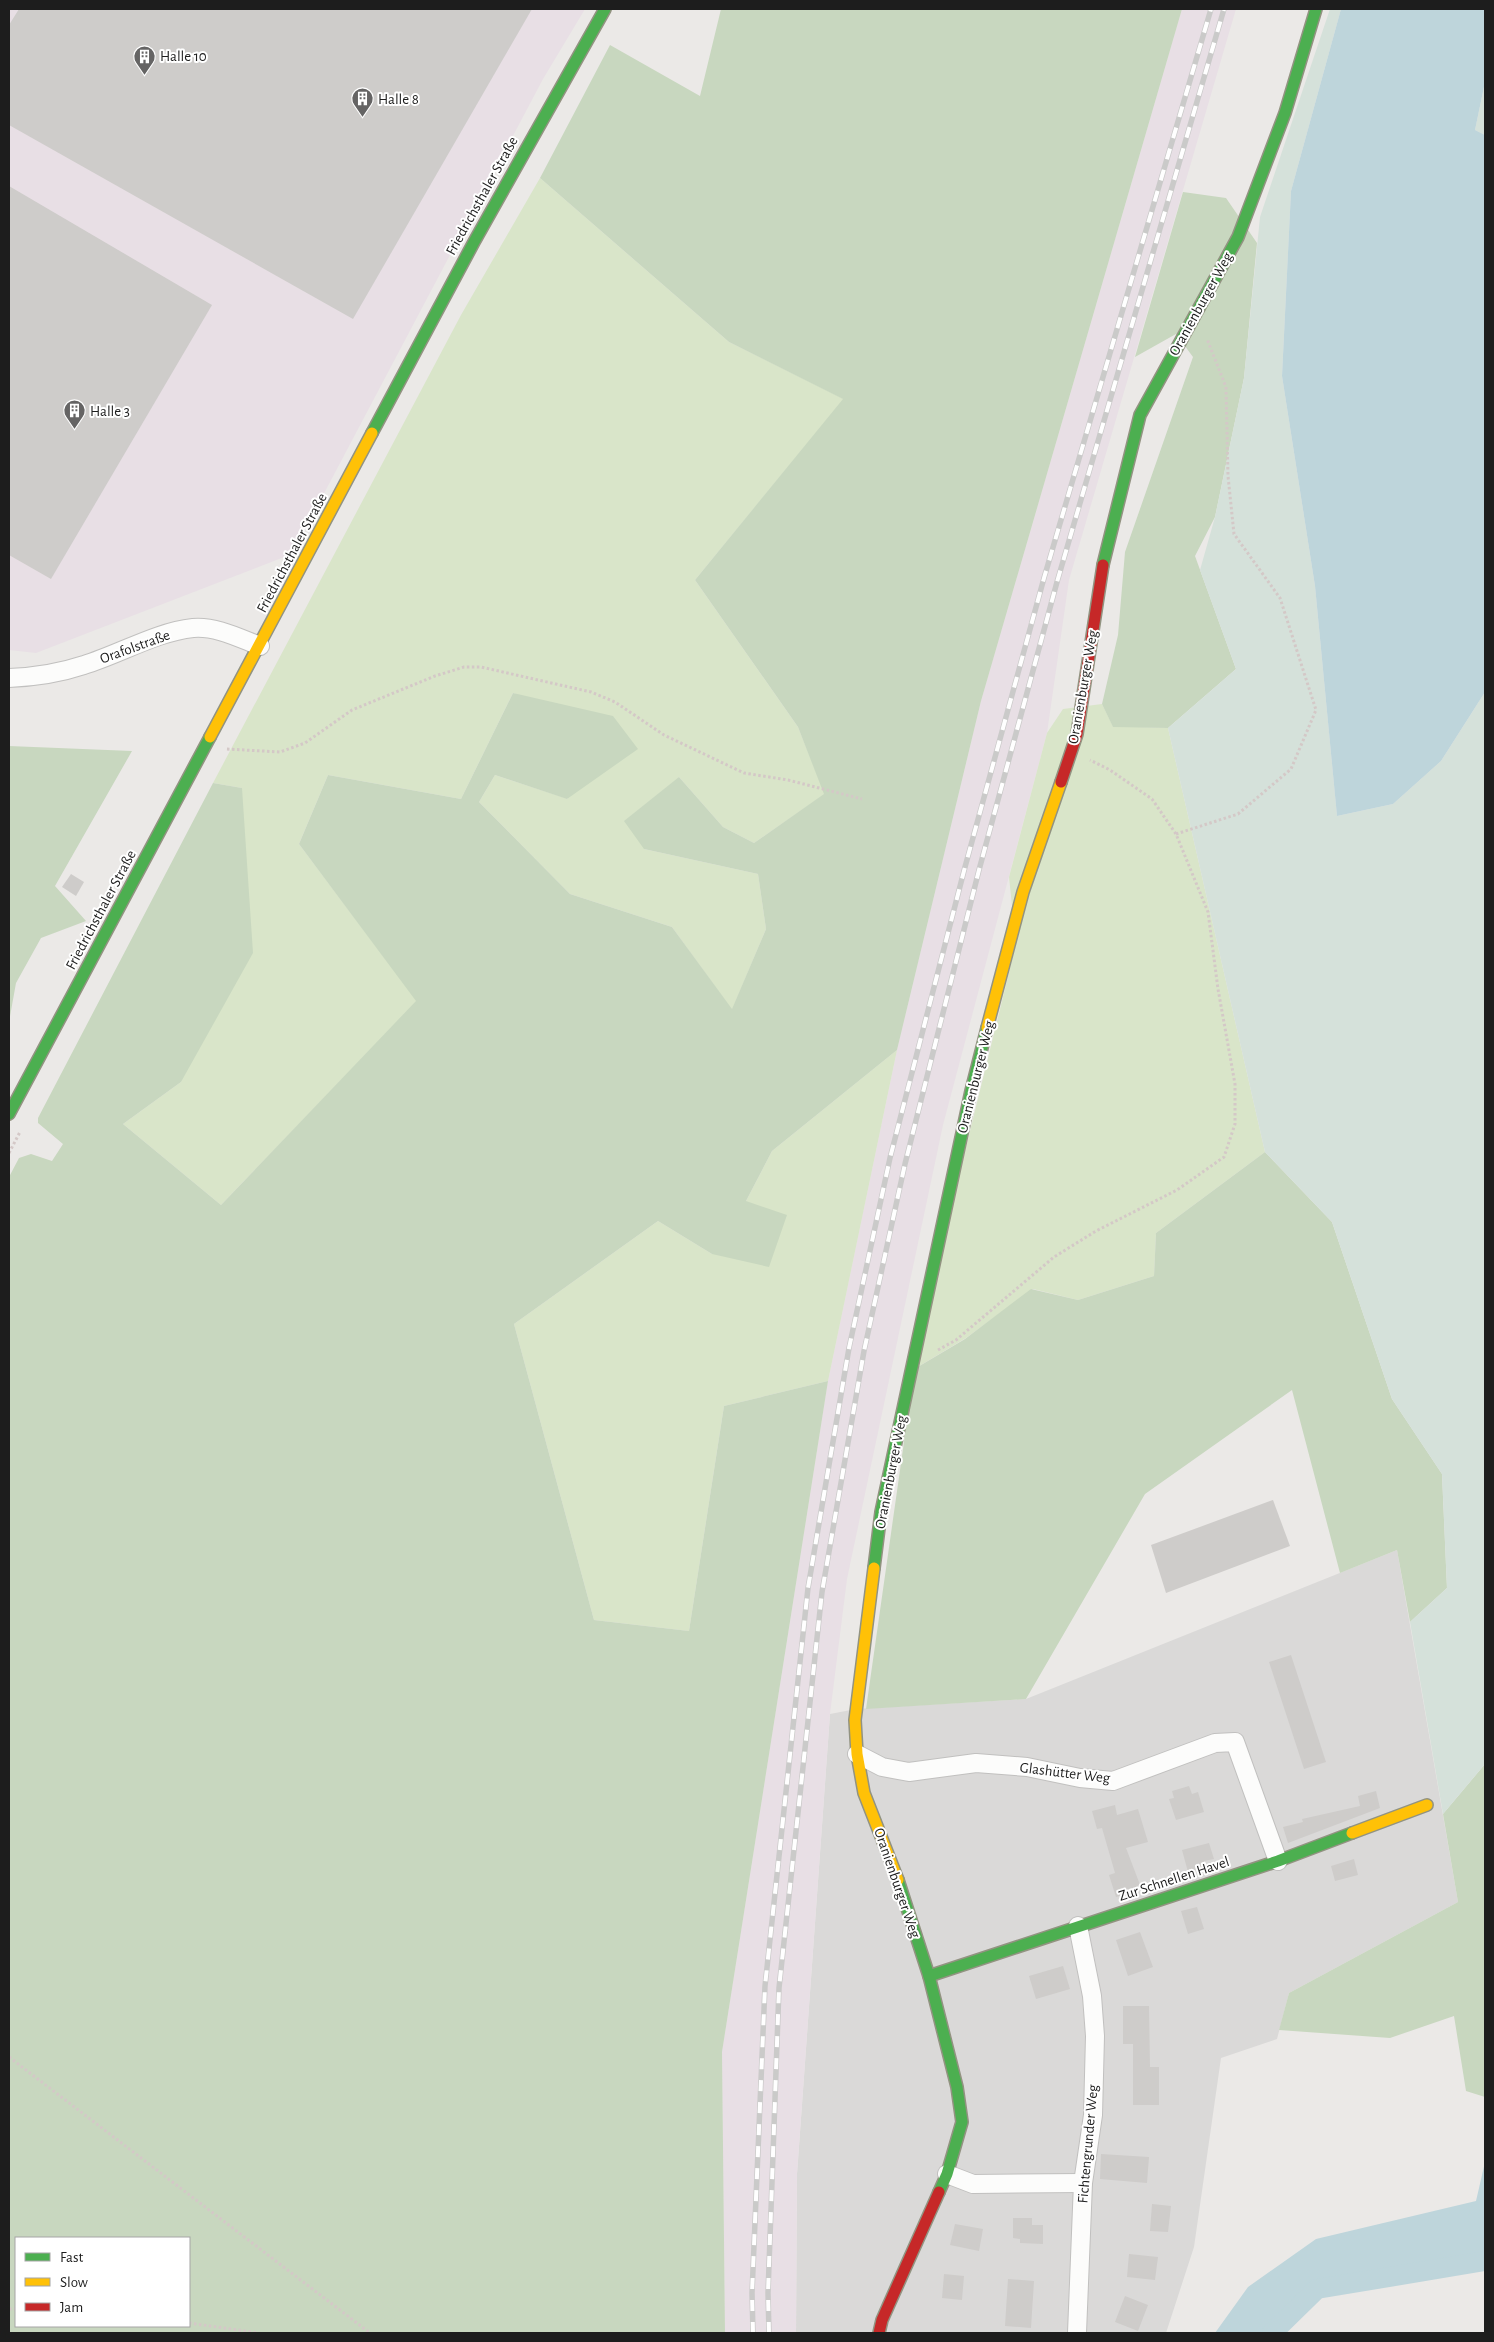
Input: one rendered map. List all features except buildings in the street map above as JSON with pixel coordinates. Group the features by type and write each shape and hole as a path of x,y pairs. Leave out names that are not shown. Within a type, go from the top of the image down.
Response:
{"street":[{"name":"Friedrichsthaler Straße","path":"9,1114 474,242 605,9"},
{"name":"Oranienburger Weg","path":"879,2333 882,2320 947,2174 962,2122 957,2087 929,1976 900,1886 864,1793 857,1754 855,1720 881,1512 971,1091 1023,892 1077,734 1103,566 1140,415 1238,237 1285,113 1316,9"},
{"name":"Orafolstraße","path":"9,678 52,674 84,665 170,632 195,628 223,632 260,646"},
{"name":"Glashütter Weg","path":"857,1754 882,1767 909,1772 976,1763 1027,1767 1080,1778 1114,1781 1215,1743 1235,1742 1278,1861"},
{"name":"Zur Schnellen Havel","path":"929,1976 1278,1861 1427,1805"},
{"name":"Fichtengrunder Weg","path":"1077,2333 1083,2183 1093,2116 1095,2036 1092,1996 1078,1926"},
{"path":"947,2174 973,2184 1083,2183"}],"path":[{"path":"1176,834 1238,814 1290,769 1316,710 1280,598 1234,534 1228,476 1226,387 1196,313"},
{"path":"208,742 225,749 280,752 305,743 352,710 434,676 464,667 481,667 591,692 615,702 664,735 744,773 788,780 862,799"},
{"path":"912,1365 956,1340 1054,1257 1096,1231 1178,1190 1224,1157 1235,1124 1235,1084 1218,989 1208,912 1176,834 1152,799 1110,770 1071,750"},
{"path":"9,2057 370,2333"},
{"path":"190,2323 259,2333"}],"shaded area":[{"path":"9,9 585,9 543,79 292,554 36,653 9,650"},
{"path":"1182,9 1236,9 1069,580 1047,733 943,1125 847,1579 830,1714 797,2174 796,2333 725,2333 722,2052 828,1381 897,1050 981,701"},
{"path":"1330,9 1341,9 1291,191 1282,376 1315,586 1337,816 1393,804 1441,761 1485,692 1485,1764 1443,1814 1410,1622 1447,1588 1442,1474 1392,1399 1332,1222 1265,1152 1168,728 1236,669 1200,570 1215,517 1244,378 1260,217"},
{"path":"1485,82 1485,135 1475,130"},
{"path":"1397,1550 1458,1902 1289,1993 1277,2039 1221,2058 1194,2247 1166,2333 796,2333 797,2174 830,1714 856,1709 1026,1699"}],"green space":[{"path":"721,9 1182,9 981,701 897,1050 772,1151 746,1201 787,1215 769,1267 712,1254 658,1221 514,1324 594,1620 689,1631 724,1406 828,1381 722,2052 725,2333 9,2333 9,1177 19,1158 31,1154 52,1161 63,1144 38,1123 38,1118 213,783 242,788 253,953 181,1082 123,1124 221,1205 416,1001 299,844 328,775 461,799 513,693 613,716 638,749 567,799 495,775 479,802 570,894 672,927 732,1009 766,929 758,874 644,849 624,821 679,777 723,827 754,843 824,794 798,727 695,580 843,399 729,342 540,178 610,45 700,96"},
{"path":"540,178 729,342 844,399 695,580 798,727 825,794 754,843 723,827 679,777 644,849 758,874 766,929 732,1010 672,927 570,894 479,802 495,775 568,799 527,698 513,693 461,799 328,775 299,844 417,1001 221,1205 123,1124 181,1082 242,788 213,783 461,315"},
{"path":"1183,192 1226,198 1257,243 1244,378 1215,517 1195,556 1236,669 1168,728 1113,727 1102,704 1118,635 1125,552 1193,357 1176,334 1135,357"},
{"path":"1102,704 1113,726 1168,728 1265,1152 1156,1233 1154,1276 1078,1300 1033,1289 966,1338 911,1371 1016,944 1009,877 1047,733 1063,709"},
{"path":"9,746 132,751 55,886 86,921 41,938 16,983 9,1022"},
{"path":"897,1050 828,1381 724,1406 689,1631 594,1620 514,1324 658,1221 712,1254 746,1201 772,1151"},
{"path":"1265,1152 1332,1222 1392,1399 1442,1474 1447,1588 1410,1622 1397,1550 1340,1573 1292,1390 1145,1494 1026,1699 866,1709 904,1442 911,1371 965,1339 1031,1289 1078,1300 1154,1276 1156,1233"},
{"path":"1485,1764 1485,2097 1466,2091 1454,2016 1390,2038 1279,2030 1289,1993 1458,1902 1443,1814"}],"water":[{"path":"1341,9 1485,9 1485,82 1475,130 1485,135 1485,692 1441,761 1393,804 1337,816 1315,586 1282,376 1291,191"},
{"path":"1485,2162 1485,2261 1317,2289 1272,2333 1215,2333 1248,2287 1316,2239 1476,2201"}],"waterway":[{"path":"1272,2333 1317,2289 1485,2261"}],"railway":[{"path":"753,2333 752,2293 765,1986 808,1588 849,1348 890,1158 965,867 1044,578 1211,9"},
{"path":"769,2333 768,2293 779,1988 822,1592 864,1351 905,1164 979,870 1057,582 1224,9"}],"traffic: fast":[{"path":"372,433 474,242 605,9"},
{"path":"1103,565 1140,415 1238,237 1285,113 1316,9"},
{"path":"9,1114 210,737"},
{"path":"874,1568 881,1512 971,1091 987,1028"},
{"path":"929,1976 1278,1861 1352,1833"},
{"path":"898,1880 929,1976 957,2087 962,2122 947,2174 939,2192"}],"traffic: slow":[{"path":"210,737 372,433"},
{"path":"987,1028 1023,892 1061,782"},
{"path":"874,1568 855,1720 857,1754 864,1793 898,1880"},
{"path":"1352,1833 1427,1805"}],"traffic: jam":[{"path":"1061,782 1077,734 1103,565"},
{"path":"879,2333 882,2320 939,2192"}],"place":[{"name":"Halle 10","path":"144,75"},
{"name":"Halle 8","path":"362,118"},
{"name":"Halle 3","path":"74,430"}]}
